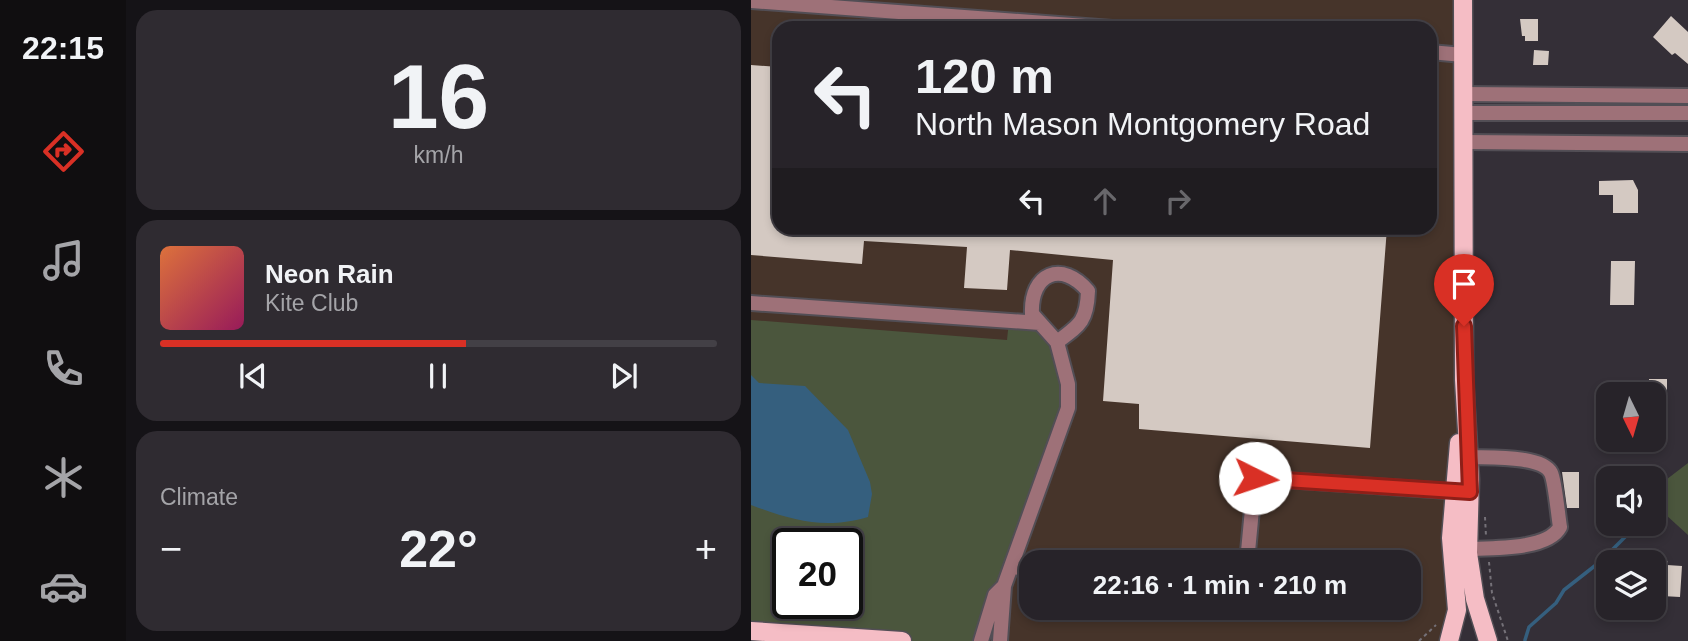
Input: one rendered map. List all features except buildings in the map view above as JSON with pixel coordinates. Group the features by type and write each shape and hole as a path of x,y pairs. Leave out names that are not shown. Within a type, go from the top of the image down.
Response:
{"main road":[{"path":"1463,0 1462,492 1475,599 1488,641"},
{"path":"1449,641 1457,610 1451,554 1469,457 1464,380"},
{"path":"751,631 903,641"}],"lane":[{"path":"751,1 1018,21"},
{"path":"1437,53 1463,55"},
{"path":"1463,94 1688,96"},
{"path":"1463,113 1688,113"},
{"path":"1464,142 1688,144"},
{"path":"1000,641 1004,586 1068,408 1068,384 1057,342 1032,314 1031,298 1037,283 1050,275 1066,274 1079,280 1088,291 1088,308 1081,324 1057,342"},
{"path":"751,303 1040,323"},
{"path":"1468,549 1533,544 1560,530 1553,477 1546,466 1532,461 1469,457"},
{"path":"1248,550 1255,478 1462,492"},
{"path":"1012,567 1019,568"},
{"path":"981,641 995,595 1004,586"}],"path":[{"path":"1484,509 1492,593 1508,641"},
{"path":"1419,641 1433,631 1437,623"}],"shaded area":[{"path":"751,0 1463,0 1464,380 1448,641 907,641 751,630"}],"green space":[{"path":"751,320 1007,340 1009,321 1040,323 1057,342 1068,408 981,641 904,641 751,631"},
{"path":"1689,463 1688,535 1666,515 1666,480"}],"water":[{"path":"751,375 759,383 805,386 848,430 870,482 872,494 868,517 837,523 808,522 751,505"}],"waterway":[{"path":"1525,640 1529,627 1556,603 1564,590 1601,561 1626,536"}],"route":[{"path":"1255,478 1470,492 1464,326"}]}
